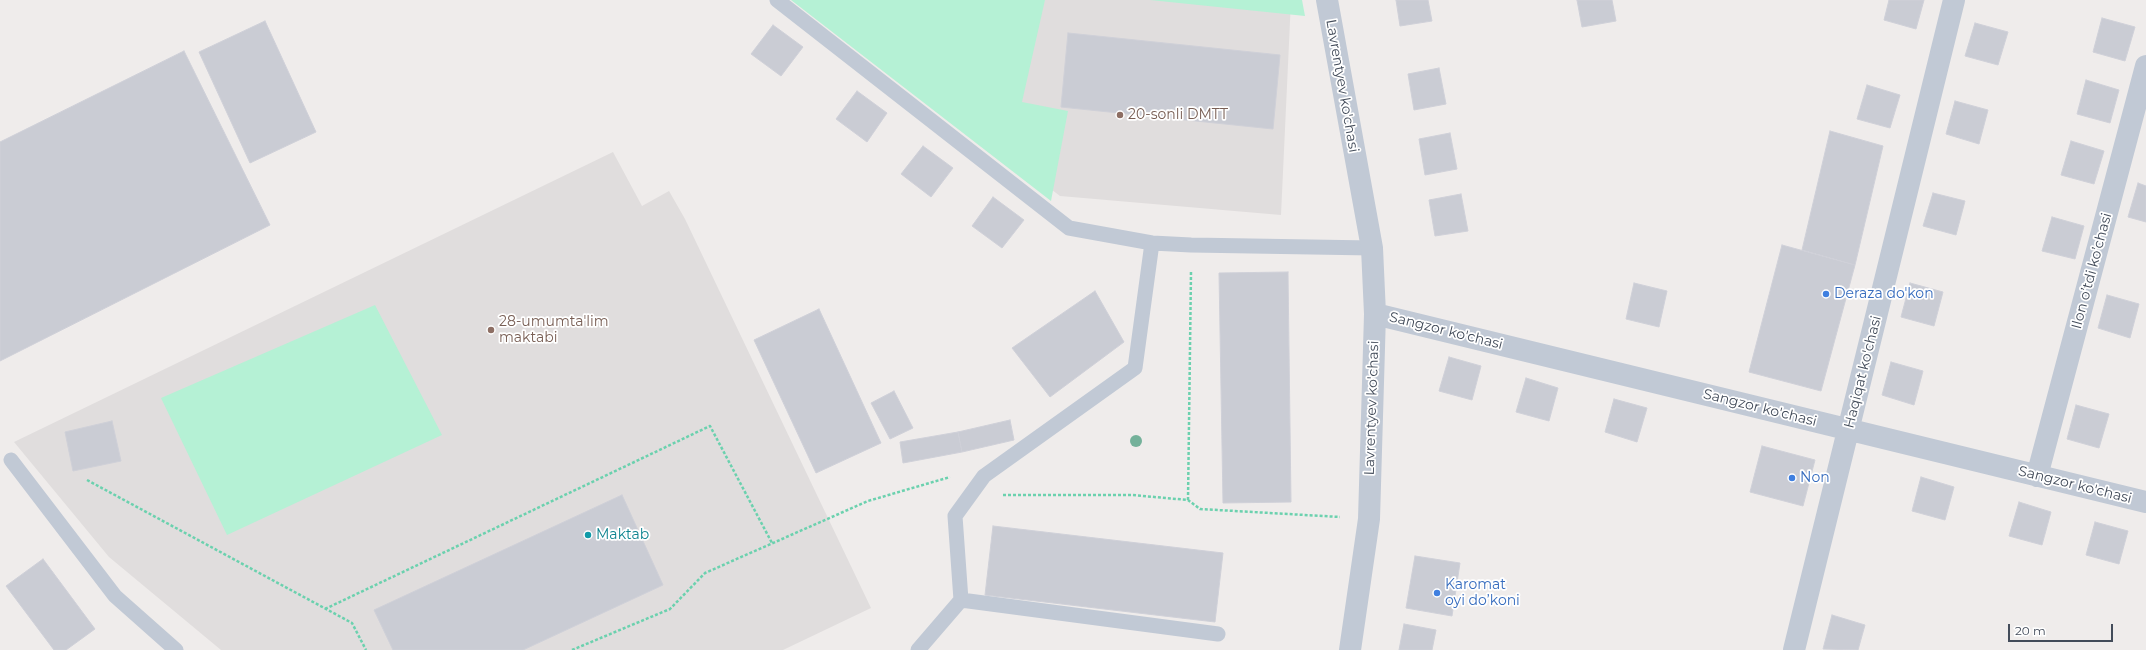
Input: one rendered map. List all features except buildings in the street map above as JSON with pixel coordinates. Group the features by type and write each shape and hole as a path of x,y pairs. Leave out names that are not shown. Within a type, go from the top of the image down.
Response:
{"street":[{"name":"Lavrentyev ko'chasi","path":"1327,0 1372,248 1375,314 1369,519 1350,650"},
{"name":"Haqiqat ko'chasi","path":"1794,650 1954,0"},
{"name":"Ilon o’tdi ko’chasi","path":"2037,476 2146,66"},
{"name":"Sangzor ko'chasi","path":"1375,314 2146,502"}],"lane":[{"path":"777,0 1068,228 1152,242 1191,245 1372,248"},
{"path":"918,650 961,600 956,516 984,476 1135,368 1152,242"},
{"path":"10,460 115,596 176,650"},
{"path":"961,600 1218,634"}],"path":[{"path":"1188,500 1191,245"},
{"path":"325,609 710,426 772,543"},
{"path":"572,650 670,609 704,573 868,501 952,477 984,476"},
{"path":"87,480 352,623 366,650"},
{"path":"970,495 1132,495 1188,500 1200,509 1369,519"}],"shaded area":[{"name":"20-sonli DMTT","path":"866,0 1291,0 1281,215 1060,196 848,33"},
{"name":"28-umumta'lim maktabi","path":"613,152 642,206 669,191 685,219 871,608 783,650 221,650 109,557 14,442"}],"green space":[{"path":"791,0 1045,0 1022,102 1068,111 1051,201"},
{"path":"1150,0 1302,0 1305,16"},
{"path":"375,305 442,435 227,535 161,398"}],"place":[{"name":"20-sonli DMTT","path":"1120,115"},
{"name":"Deraza do'kon","path":"1826,294"},
{"name":"28-umumta'lim maktabi","path":"491,330"},
{"name":"Non","path":"1792,478"},
{"name":"Maktab","path":"588,535"},
{"name":"Karomat oyi do’koni","path":"1437,593"}]}
